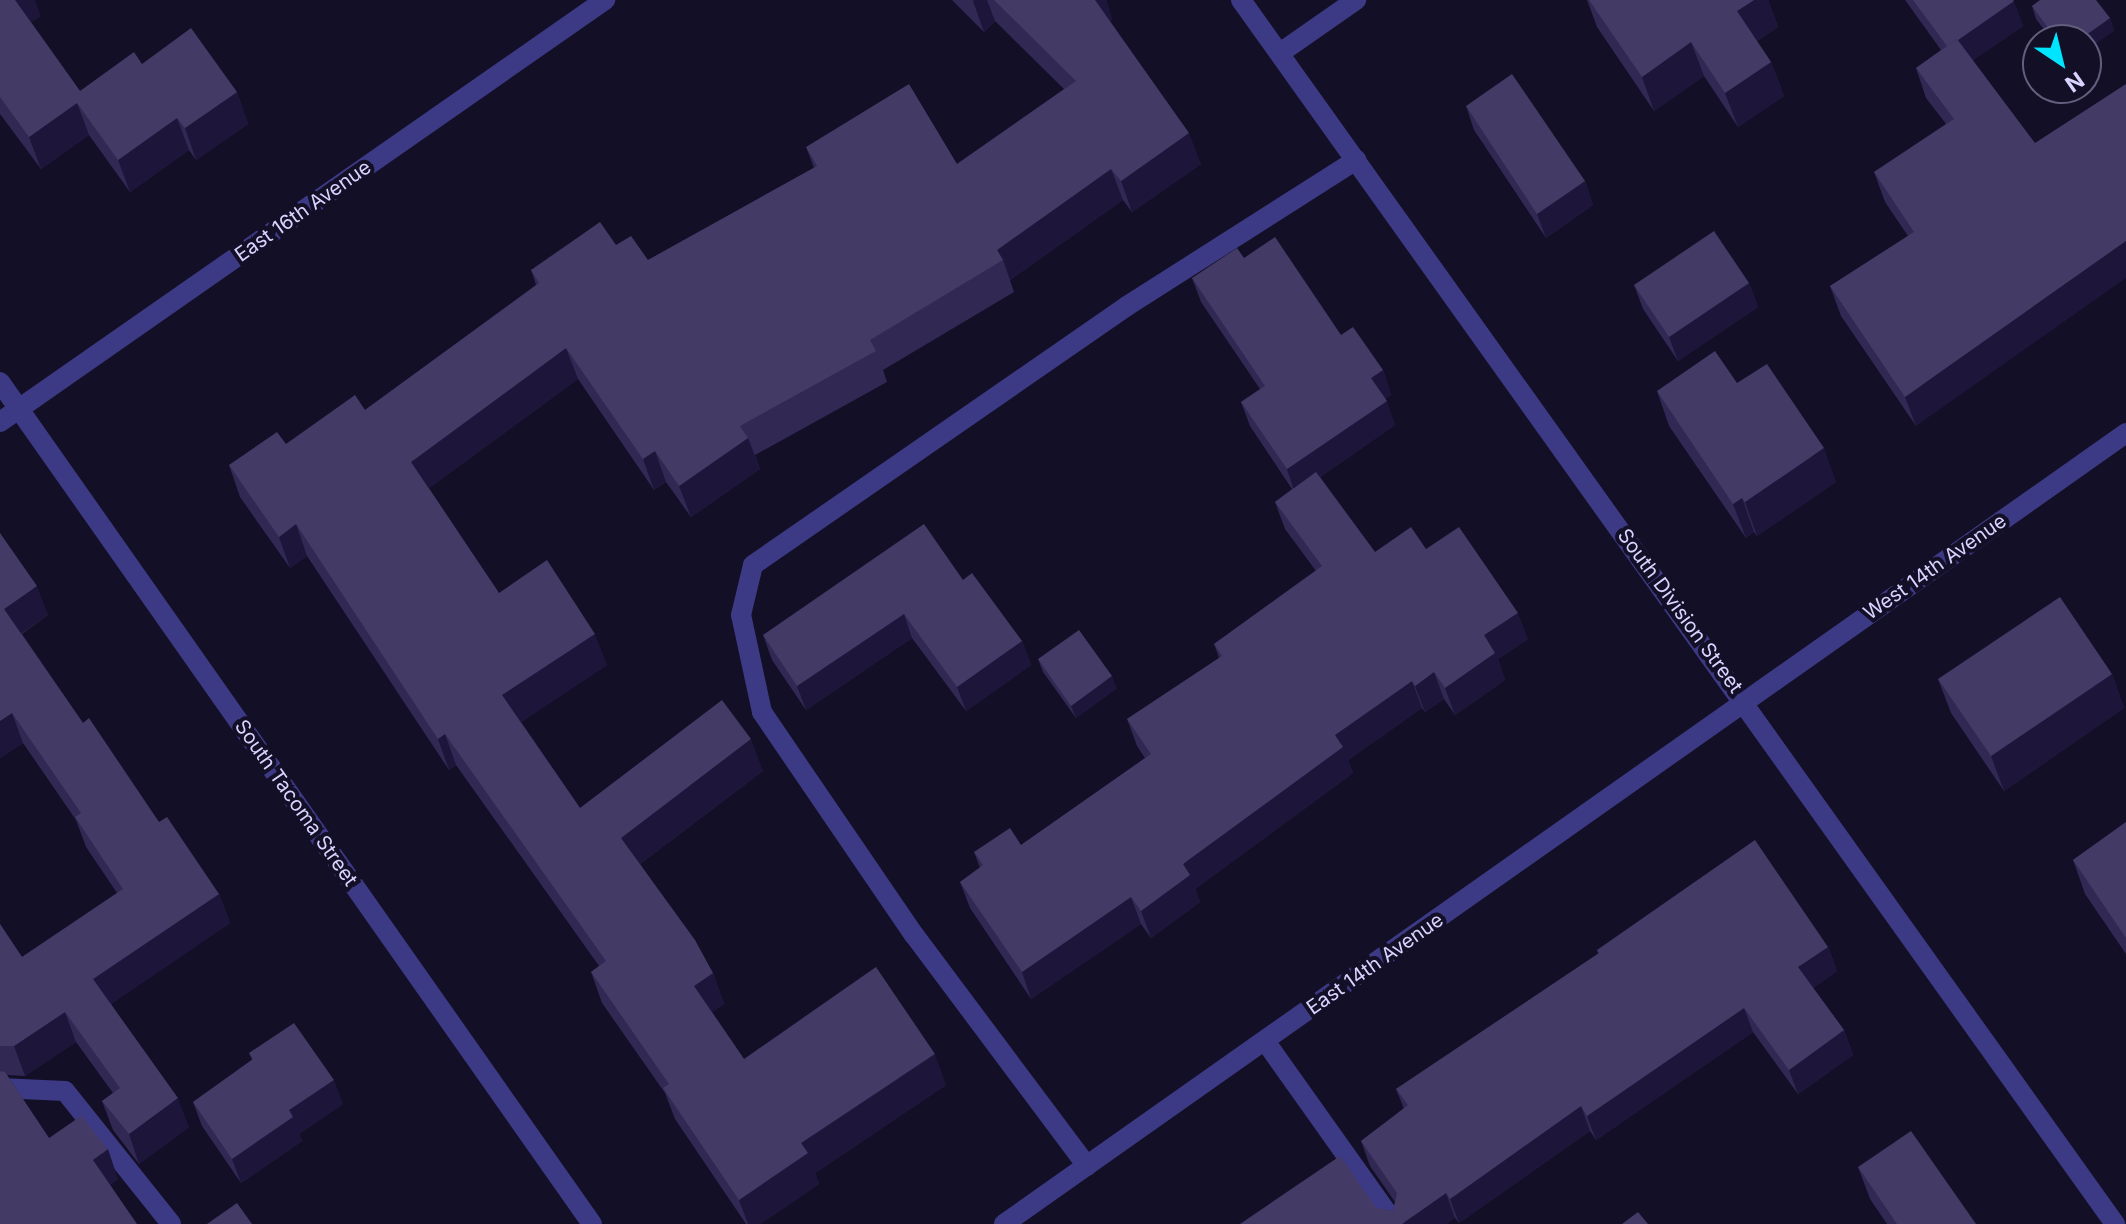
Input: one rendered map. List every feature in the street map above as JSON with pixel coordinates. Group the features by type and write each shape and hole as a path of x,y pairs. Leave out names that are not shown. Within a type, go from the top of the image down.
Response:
{"street":[{"name":"East 16th Avenue","path":"0,422 605,0"},
{"name":"South Division Street","path":"1241,0 2115,1224"},
{"path":"1280,53 1356,0"},
{"path":"1087,1166 914,935 762,712 741,615 753,565 1127,306 1356,160"},
{"name":"South Tacoma Street","path":"0,382 587,1222"},
{"name":"West 14th Avenue","path":"1744,701 2126,433"},
{"name":"East 14th Avenue","path":"1004,1224 1744,701"},
{"path":"1265,1041 1395,1224"},
{"path":"0,1088 65,1091 171,1224"}],"building":[{"path":"0,0 15,0 80,91 134,52 142,64 191,28 237,92 185,128 177,118 118,160 77,103 29,137 0,97"},
{"path":"994,0 1095,0 1189,133 1121,181 1111,169 997,250 1003,260 870,340 876,351 740,426 748,438 679,486 655,451 643,459 566,348 411,462 499,593 547,560 595,634 502,695 580,808 722,700 751,739 621,838 695,940 713,973 694,986 744,1059 876,967 935,1054 801,1143 808,1153 739,1200 663,1088 669,1084 591,972 606,961 445,734 438,739 296,524 279,537 229,465 277,432 286,444 355,395 365,410 539,283 531,270 600,222 616,245 631,236 648,260 817,166 806,147 909,84 957,164 1076,81"},
{"path":"1589,0 1754,0 1737,11 1771,62 1725,93 1691,42 1642,77"},
{"path":"1913,0 2013,0 2014,1 1947,46"},
{"path":"2040,0 2096,0 2110,18 2102,24 2045,24 2032,6"},
{"path":"1957,39 2035,143 2095,104 2102,104 2102,100 2126,84 2126,241 1905,397 1830,286 1914,232 1874,172 1954,119 1916,68"},
{"path":"1512,74 1585,181 1537,214 1466,106"},
{"path":"1714,231 1749,283 1669,337 1634,285"},
{"path":"1275,237 1341,335 1353,327 1383,370 1371,378 1387,401 1287,469 1241,402 1265,386 1192,278 1237,248 1244,258"},
{"path":"1715,351 1737,383 1767,364 1824,448 1745,502 1742,498 1733,504 1657,391"},
{"path":"1316,472 1375,552 1411,527 1426,549 1459,527 1518,613 1484,635 1495,653 1445,688 1434,672 1415,686 1412,681 1335,735 1343,747 1183,864 1190,875 1141,911 1131,897 1022,972 960,882 983,865 974,852 1010,828 1021,845 1151,754 1127,719 1222,656 1214,644 1322,566 1275,502"},
{"path":"924,524 963,580 972,573 1022,641 957,687 904,614 797,686 763,635"},
{"path":"0,533 37,586 4,609 83,723 89,718 159,822 167,817 219,894 93,979 178,1098 129,1134 102,1101 120,1088 65,1012 14,1046 0,1046 0,924 22,957 123,889 75,817 81,813 12,713 0,721"},
{"path":"2060,597 2112,674 1991,756 1938,679"},
{"path":"1079,630 1112,676 1071,706 1038,659"},
{"path":"2126,822 2126,938 2073,860"},
{"path":"1755,840 1828,947 1798,967 1844,1030 1789,1070 1744,1008 1587,1116 1581,1106 1450,1199 1446,1193 1402,1224 1240,1224 1340,1156 1376,1208 1393,1211 1397,1193 1361,1141 1408,1105 1396,1089 1599,953 1597,950"},
{"path":"294,1023 334,1080 289,1110 293,1117 232,1159 193,1102 253,1059 249,1053"},
{"path":"0,1071 5,1072 49,1138 81,1116 108,1149 93,1160 137,1224 0,1224"},
{"path":"1911,1131 1976,1224 1897,1224 1858,1167"},
{"path":"237,1203 252,1224 207,1224"},
{"path":"1638,1212 1648,1224 1622,1224"}]}
